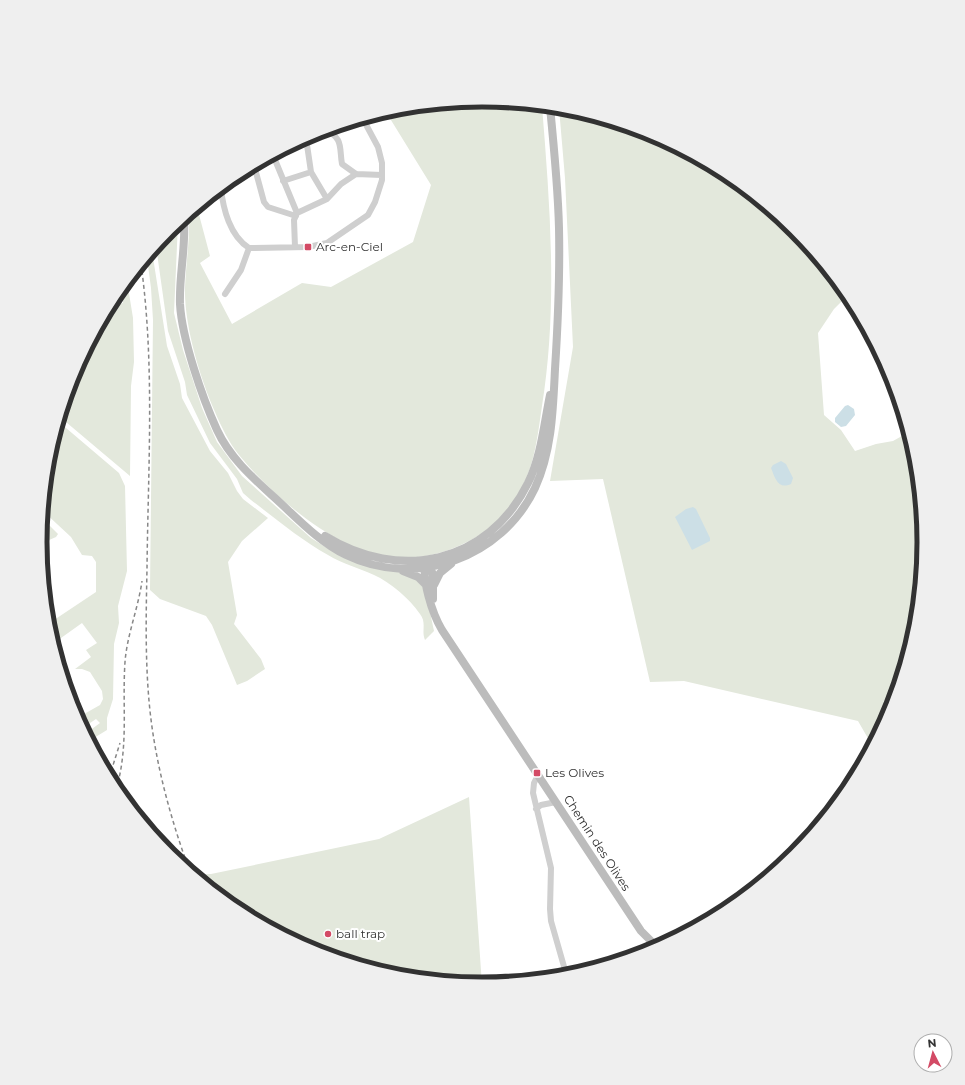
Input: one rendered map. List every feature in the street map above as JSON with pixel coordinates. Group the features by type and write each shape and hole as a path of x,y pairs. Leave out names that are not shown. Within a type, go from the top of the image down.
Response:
{"main road":[{"path":"399,569 427,568 455,561 470,554 498,536 518,516 534,489 542,471 554,414 558,329 559,234 550,113"},
{"path":"184,226 180,291 181,317 188,348 212,418 224,444 242,466 299,520 332,548 367,563 399,569 418,577 430,585 440,573 455,561"},
{"path":"299,520 337,544 370,557 400,562 426,560 447,554 473,543 486,534 511,512 529,482 535,466 555,372"},
{"name":"Chemin des Olives","path":"426,560 433,606 442,630 641,931 653,943"}],"street":[{"path":"222,193 233,232 240,242 249,248 281,249 308,247 327,243 368,215 375,202 382,175 378,147 365,123"},
{"path":"331,134 337,139 342,146 342,164 356,174 382,175"},
{"path":"307,144 311,172 327,199"},
{"path":"275,160 296,214 294,220 295,247"},
{"path":"256,171 264,202 268,207 296,214 327,199 341,184 356,174"},
{"path":"283,181 311,172"},
{"path":"225,294 241,270 249,248"},
{"path":"538,775 534,783 536,810 551,868 550,909 565,970"},
{"path":"536,810 541,805 556,802"}],"shaded area":[{"path":"454,108 511,108 542,111 548,181 551,256 550,331 547,368 533,458 526,478 517,496 505,513 481,534 452,549 418,557 383,557 366,553 333,537 304,517 276,494 235,450 209,398 190,335 185,303 189,221 198,212 210,256 200,263 232,324 302,283 331,287 413,242 431,185 389,117"},
{"path":"560,114 595,122 649,140 700,165 748,197 770,215 810,255 844,299 834,309 818,333 824,415 841,430 855,451 876,444 893,441 904,435 910,458 917,514 917,571 910,627 895,682 885,709 870,741 858,721 684,681 650,682 603,479 550,481 573,347 565,178"},
{"path":"178,232 174,313 183,350 202,408 217,442 242,476 311,538 327,548 414,577 425,589 434,631 425,640 422,617 416,608 393,586 368,572 339,561 308,543 243,493 237,479 210,443 187,395 185,382 168,331 157,253"},
{"path":"153,257 167,346 180,384 182,398 210,451 228,473 237,491 243,499 268,518 242,541 228,562 237,615 234,624 261,659 265,669 247,681 237,685 212,625 206,616 160,599 150,590 153,320 148,264"},
{"path":"128,289 133,318 134,362 131,386 130,476 65,421 80,376 92,350 118,304 123,303 122,298"},
{"path":"848,405 854,409 855,415 846,426 841,427 835,422 835,418 845,406"},
{"path":"63,426 119,473 125,486 127,571 118,606 119,623 114,644 113,699 107,718 107,730 94,738 90,730 100,723 96,719 87,725 83,715 100,705 103,699 102,691 90,672 82,669 75,669 91,657 86,650 97,643 82,623 58,640 54,620 96,592 96,562 92,556 82,555 71,537 48,516 55,458"},
{"path":"781,461 786,464 793,478 791,484 780,484 774,476 771,468 773,465"},
{"path":"693,507 696,509 710,538 710,541 692,550 675,517 686,509"},
{"path":"48,524 58,534 56,537 47,541"},
{"path":"469,797 482,978 454,977 398,970 343,955 316,945 265,920 241,905 201,875 211,874 379,839"}],"railway":[{"path":"142,271 148,340 150,416 146,622 148,693 160,772 186,862"},
{"path":"118,781 124,742 124,679 126,652 142,581"},
{"path":"111,770 120,743"}],"place":[{"name":"Arc-en-Ciel","path":"308,247"},
{"name":"Les Olives","path":"537,773"},
{"name":"ball trap","path":"328,934"}]}
